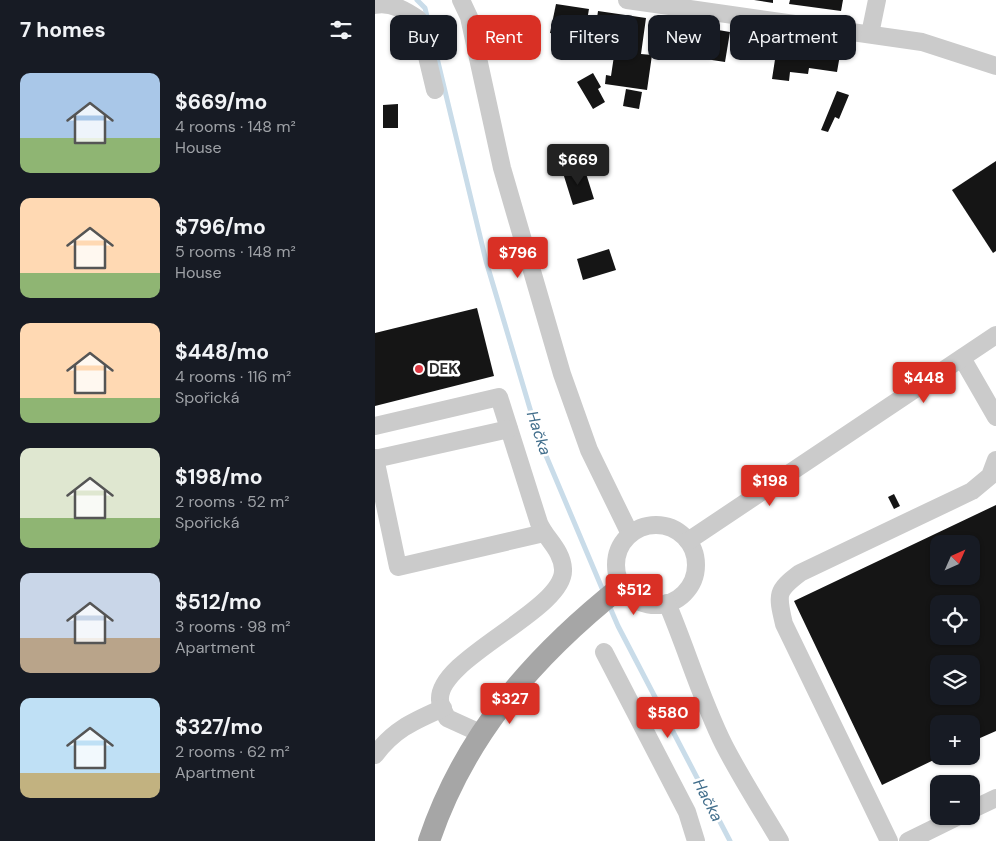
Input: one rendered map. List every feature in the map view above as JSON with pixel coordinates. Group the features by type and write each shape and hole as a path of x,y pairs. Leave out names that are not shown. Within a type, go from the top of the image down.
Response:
{"main road":[{"path":"429,841 462,765 480,734 531,667 620,587"}],"street":[{"path":"461,0 471,26 502,168 562,374 589,450 630,534"},
{"path":"627,0 922,42 996,66"},
{"path":"870,34 877,0"},
{"path":"375,5 382,4 404,9 418,19 435,90"},
{"path":"688,542 996,335"},
{"path":"962,358 996,417"},
{"path":"375,426 499,397 544,533 558,550 563,571 553,595 479,650 444,682 439,700 447,718 480,734"},
{"path":"509,429 375,458 398,567 544,533"},
{"path":"889,841 784,624 779,602 782,586 800,573 972,491 990,476 996,460"},
{"path":"661,525 681,534 688,542 693,551 695,572 685,592 667,603 654,604 641,602 620,587 617,575 617,558 623,542 630,534 640,528 661,525"},
{"path":"667,603 685,645 701,694 725,745 780,841"},
{"path":"604,652 687,812 696,841"},
{"path":"375,755 388,738 407,724 443,708"},
{"path":"980,806 996,798"},
{"path":"908,841 941,825"}],"building":[{"path":"754,0 773,0 773,3"},
{"path":"790,0 843,0 841,11 789,4"},
{"path":"556,4 589,9 588,15 554,15"},
{"path":"598,11 625,15 597,15"},
{"path":"638,17 646,18 641,54 648,55 648,60 651,60 647,90 605,84 606,75 611,76 613,60 638,60"},
{"path":"720,30 730,32 725,62 712,60 720,60"},
{"path":"775,60 839,60 837,72 809,68 808,74 790,72 789,81 772,79"},
{"path":"593,73 601,87 598,89 605,102 593,109 577,82"},
{"path":"626,89 642,92 639,109 623,106"},
{"path":"837,91 849,95 839,119 835,117 828,132 821,130"},
{"path":"398,104 398,128 383,128 383,105"},
{"path":"996,161 996,251 993,253 952,190"},
{"path":"584,167 594,199 573,205 563,173"},
{"path":"609,249 616,270 583,280 577,259"},
{"path":"477,308 494,376 375,406 375,333"},
{"path":"894,494 900,506 894,509 888,497"},
{"path":"996,505 996,731 980,738 980,715 930,715 930,762 882,785 794,601 930,536 930,585 980,585 980,535 933,535"}],"waterway":[{"name":"Hačka","path":"417,0 425,8 486,261 539,439 604,593"},
{"name":"Hačka","path":"608,603 618,626 730,841"}],"place":[{"name":"DEK","path":"419,369"}]}
